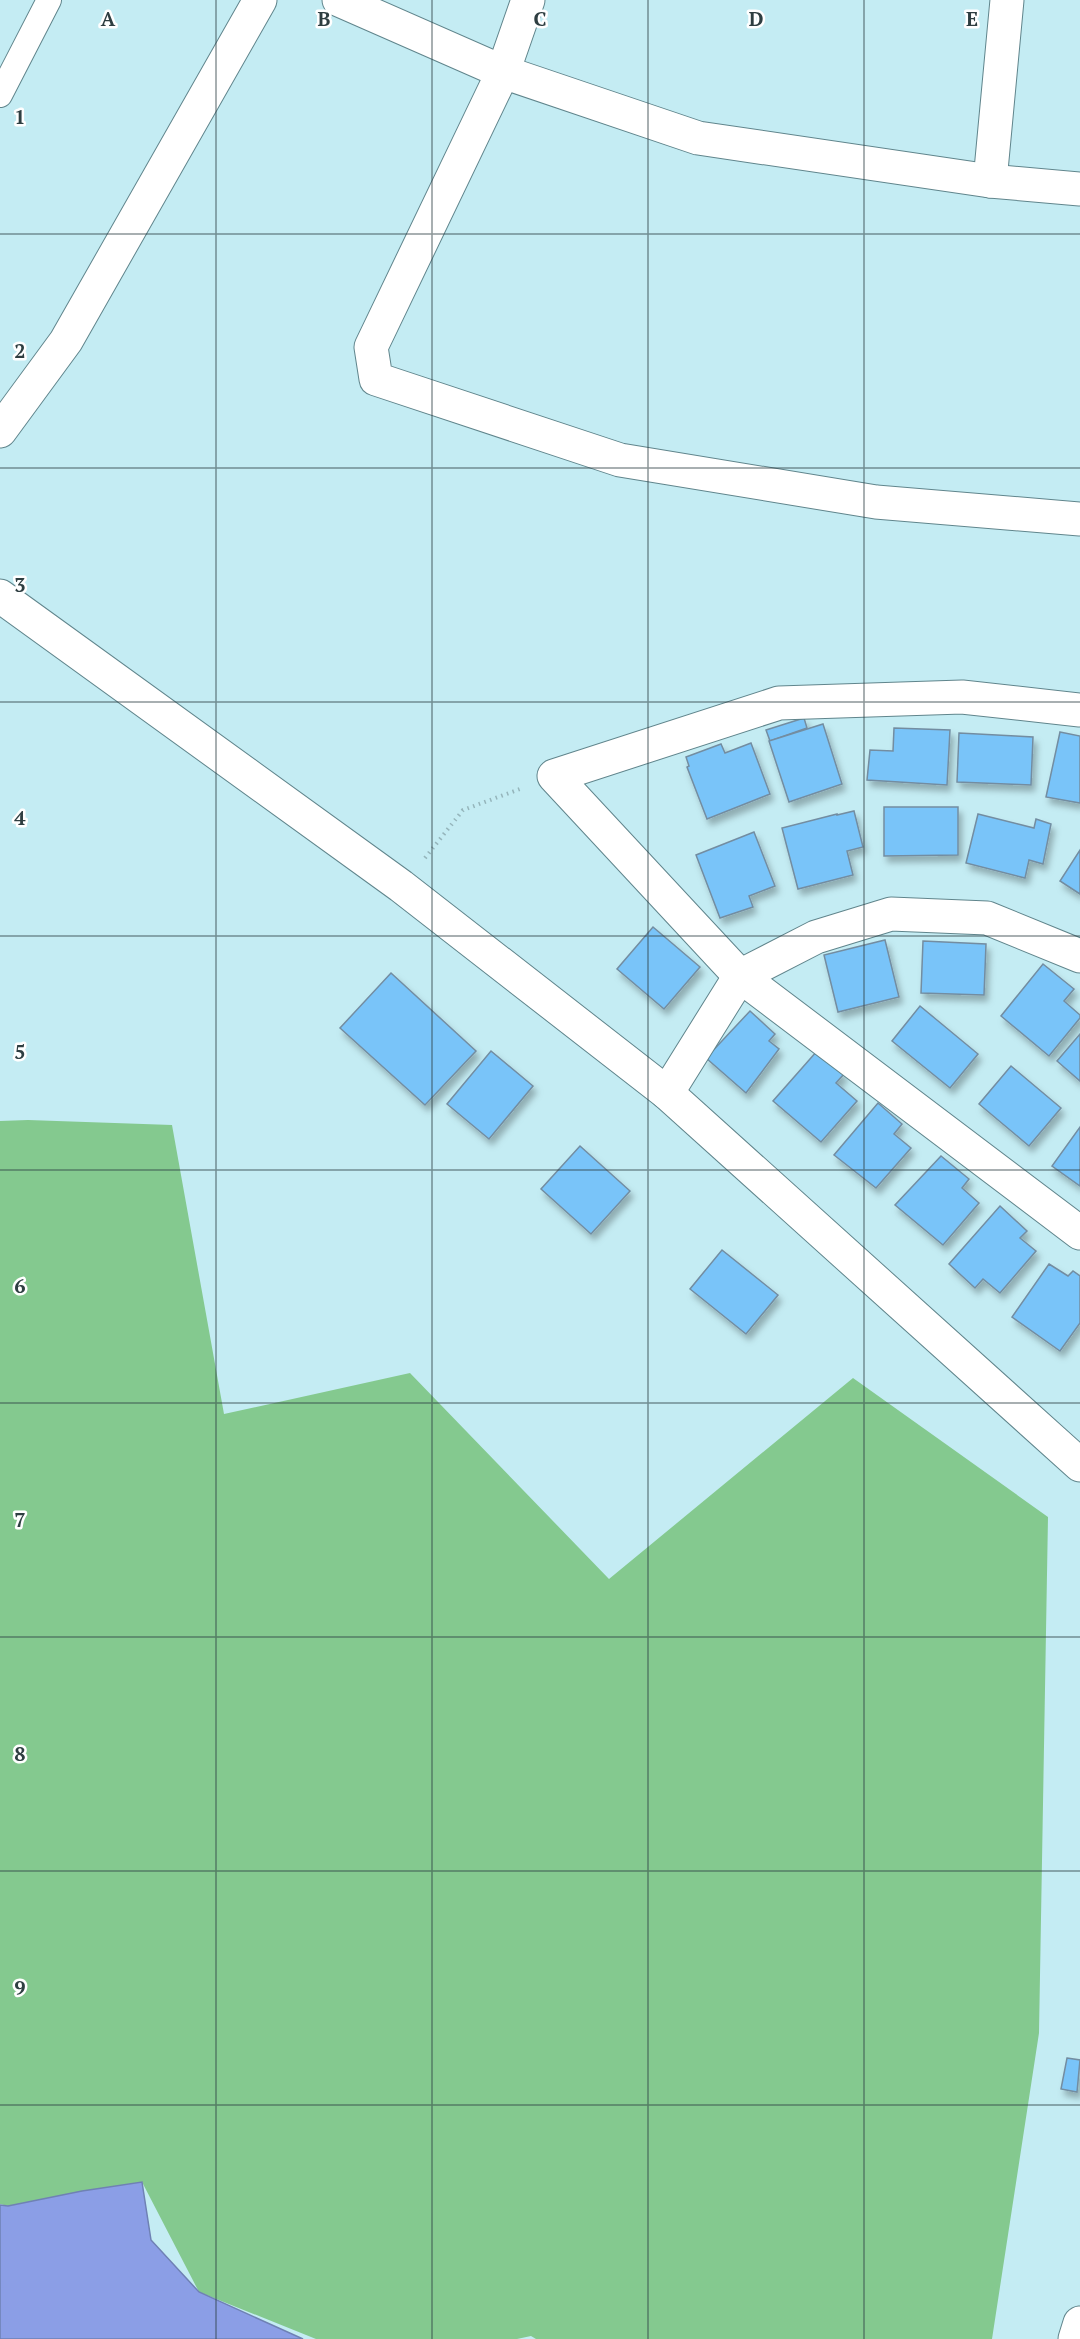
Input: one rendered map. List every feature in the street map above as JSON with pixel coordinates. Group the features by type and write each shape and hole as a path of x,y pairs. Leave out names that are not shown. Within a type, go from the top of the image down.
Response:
{"street":[{"path":"0,431 66,341 260,0"},
{"path":"339,0 503,72 698,138 990,181 1080,189"},
{"path":"528,0 503,72 371,347 376,379 621,460 876,502 1080,519"},
{"path":"990,181 1006,0"},
{"path":"0,596 401,886 667,1093 1080,1465"},
{"path":"1080,711 962,698 779,703 554,776 740,976 1080,1233"},
{"path":"667,1093 740,976 816,937 891,914 987,918 1080,956"},
{"path":"1075,2339 1080,2323"}],"lane":[{"path":"0,95 49,0"}],"path":[{"path":"401,886 463,810 554,776"}],"green space":[{"path":"0,1121 172,1125 224,1414 410,1373 609,1579 853,1378 1048,1517 1039,2033 992,2339 536,2339 531,2336 517,2339 316,2339 199,2292 142,2182 8,2206 0,2204"}],"water":[{"path":"142,2182 151,2240 199,2292 303,2339 0,2339 0,2205 8,2206"}],"building":[{"path":"804,718 807,728 770,741 766,730"},
{"path":"823,724 842,784 789,802 769,741"},
{"path":"894,728 950,730 947,785 867,780 870,750 893,751"},
{"path":"1060,732 1080,736 1080,803 1046,797"},
{"path":"959,733 1033,737 1031,785 957,782"},
{"path":"751,743 770,794 707,819 687,767 689,766 686,757 721,744 725,753"},
{"path":"884,807 958,807 958,855 884,856"},
{"path":"854,811 863,847 847,851 853,875 798,889 782,828"},
{"path":"978,814 1034,828 1036,819 1051,824 1043,864 1029,860 1025,878 966,863"},
{"path":"754,832 775,886 749,896 753,907 720,918 696,855"},
{"path":"1080,850 1080,894 1060,881"},
{"path":"653,927 700,967 664,1009 617,969"},
{"path":"885,940 899,997 838,1012 824,955"},
{"path":"923,941 986,944 984,995 921,993"},
{"path":"1043,964 1074,989 1064,1001 1080,1015 1080,1018 1049,1056 1001,1016"},
{"path":"391,973 476,1051 425,1105 340,1028"},
{"path":"920,1006 978,1054 950,1088 892,1041"},
{"path":"750,1011 775,1034 769,1041 779,1049 746,1093 706,1058"},
{"path":"1080,1034 1080,1081 1057,1061"},
{"path":"491,1051 533,1086 489,1139 447,1104"},
{"path":"817,1051 844,1074 836,1083 857,1101 821,1142 773,1101"},
{"path":"1011,1066 1061,1108 1029,1146 979,1104"},
{"path":"878,1103 902,1124 894,1134 911,1148 876,1188 834,1155"},
{"path":"1080,1127 1080,1186 1052,1166"},
{"path":"580,1146 630,1191 591,1234 541,1189"},
{"path":"941,1156 969,1179 962,1188 979,1203 943,1245 895,1205"},
{"path":"1000,1206 1027,1231 1020,1238 1036,1251 1000,1293 983,1279 975,1288 949,1264"},
{"path":"722,1250 778,1295 746,1334 690,1289"},
{"path":"1049,1264 1068,1276 1073,1271 1080,1276 1080,1323 1060,1351 1012,1317"},
{"path":"1067,2058 1080,2060 1077,2092 1061,2089"}]}
